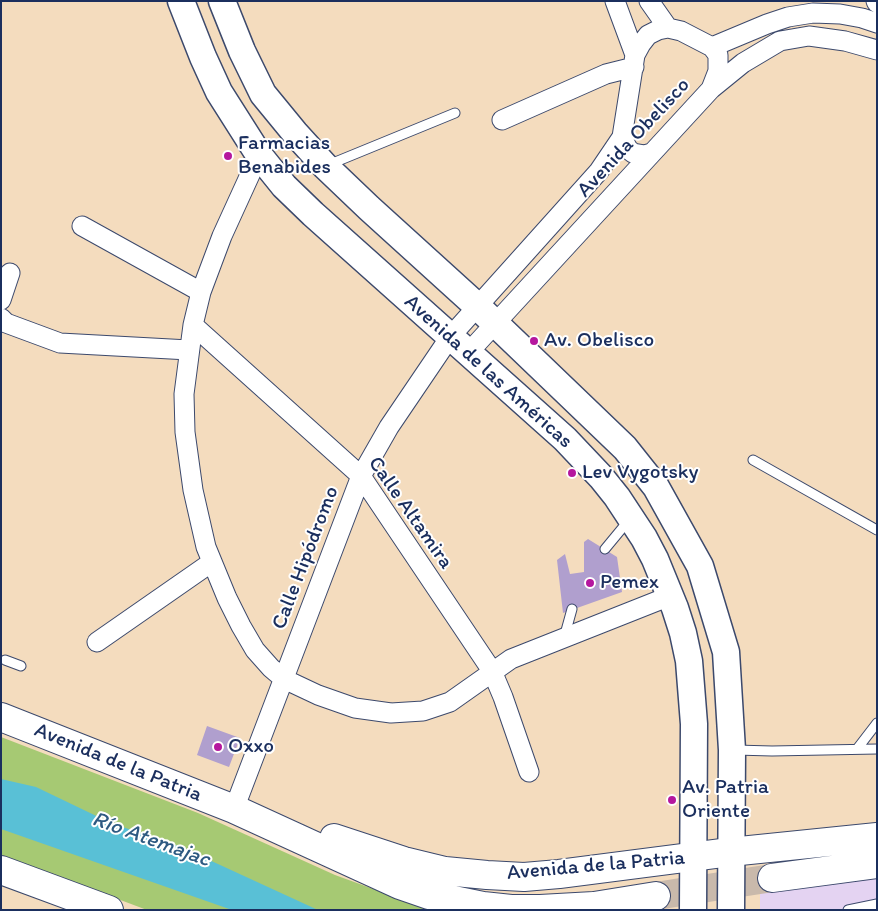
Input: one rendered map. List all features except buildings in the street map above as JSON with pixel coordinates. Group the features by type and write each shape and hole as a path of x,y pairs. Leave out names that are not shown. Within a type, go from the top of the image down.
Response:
{"main road":[{"name":"Avenida de las Américas","path":"181,1 203,57 220,92 259,155 284,186 565,439 601,477 631,518 655,559 683,633 693,690 693,910"},
{"name":"Avenida de las Américas","path":"222,1 242,52 263,94 295,133 325,166 486,314 625,448 656,487 687,542 700,566 726,652 732,750 731,910"},
{"name":"Avenida de la Patria","path":"1,717 234,809 400,885 429,895 454,901 511,909 594,906 656,896"},
{"name":"Avenida de la Patria","path":"234,809 292,823 404,861 445,871 524,877 558,874 693,870 730,852 877,837"},
{"path":"772,878 877,864"},
{"path":"1,870 75,904 108,910"},
{"path":"678,910 693,870"}],"street":[{"path":"615,1 635,61"},
{"path":"649,1 668,28"},
{"path":"712,47 767,24 788,17 813,13 840,14 877,23"},
{"path":"502,120 635,61 648,35 668,28 681,30 712,47 718,55 718,71 711,89"},
{"name":"Avenida Obelisco","path":"486,314 651,153 711,89 743,63 780,41 809,36 845,41 877,50"},
{"name":"Avenida Obelisco","path":"459,345 486,314 599,171 622,137 635,61"},
{"path":"622,137 628,149 633,153 645,155 651,153"},
{"path":"259,155 222,236 201,292 193,326 184,394 185,432 193,490 206,547 227,598 255,650 271,668 284,679 318,695 355,708 391,713 423,711 450,702 511,659 670,596"},
{"path":"82,226 201,292"},
{"path":"1,300 10,273"},
{"path":"1,318 6,322 60,343 190,350"},
{"name":"Calle Altamira","path":"193,326 361,476 492,671 529,772"},
{"name":"Calle Hipódromo","path":"234,809 361,476 389,427 459,345"},
{"path":"97,642 212,562"}],"lane":[{"path":"325,166 455,113"},
{"path":"753,460 877,530"},
{"path":"604,550 631,518"},
{"path":"564,638 572,610"},
{"path":"1,671 3,660 21,666"},
{"path":"857,749 877,723"},
{"path":"732,750 877,749"},
{"path":"848,910 877,904"}],"shaded area":[{"path":"877,874 877,910 760,910 760,888"}],"green space":[{"path":"1,737 198,813 335,875 431,910 147,910 1,855"}],"water":[{"name":"Río Atemajac","path":"1,779 36,787 111,823 181,847 318,910 232,910 1,829"}],"tunnel":[{"path":"656,896 772,878"}],"place":[{"name":"Farmacias Benabides","path":"228,156"},
{"name":"Av. Obelisco","path":"534,341"},
{"name":"Lev Vygotsky","path":"572,473"},
{"name":"Pemex","path":"590,583"},
{"name":"Oxxo","path":"218,747"},
{"name":"Av. Patria Oriente","path":"672,800"}]}
